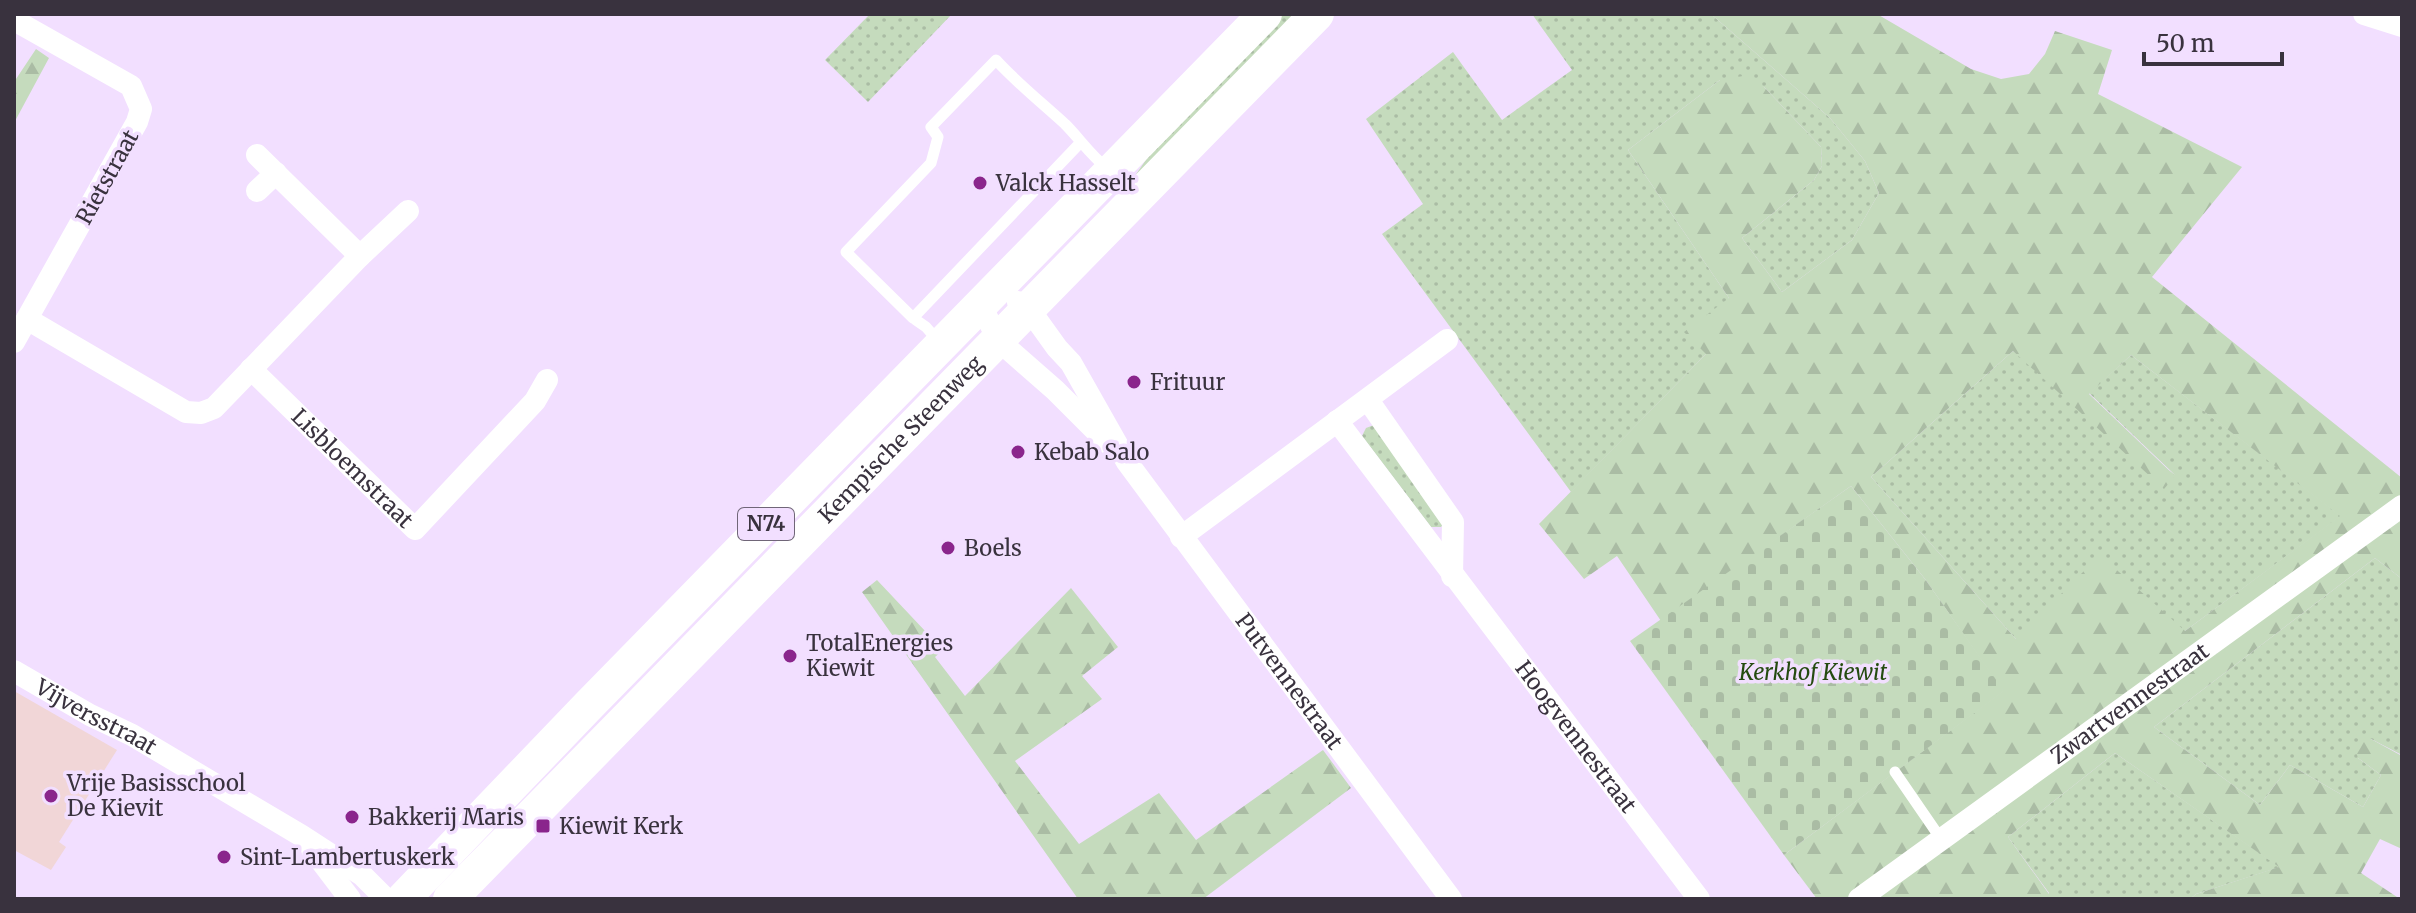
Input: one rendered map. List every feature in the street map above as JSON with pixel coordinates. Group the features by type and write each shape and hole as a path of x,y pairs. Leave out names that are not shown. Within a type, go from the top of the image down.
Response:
{"main road":[{"name":"Kempische Steenweg","path":"403,899 1265,14"},
{"name":"Kempische Steenweg","path":"450,899 1317,14"}],"street":[{"path":"2364,14 2402,26"},
{"name":"Rietstraat","path":"14,20 131,86 141,109 137,122 14,342"},
{"path":"257,155 360,256"},
{"path":"257,191 276,173"},
{"path":"27,319 186,412 201,413 214,408 360,256 408,211"},
{"name":"Putvennestraat","path":"1127,462 1055,390 998,340 989,297 1029,309 1079,374 1127,462 1451,899"},
{"path":"1181,537 1447,340"},
{"name":"Lisbloemstraat","path":"251,369 415,529 535,401 547,380"},
{"path":"1368,400 1453,522 1452,576"},
{"name":"Hoogvennestraat","path":"1337,421 1699,899"},
{"name":"Zwartvennestraat","path":"1859,899 2402,506"},
{"name":"Vijversstraat","path":"14,671 142,741 302,836 362,875 386,899"},
{"name":"Vijversstraat","path":"302,836 350,899"}],"lane":[{"path":"942,345 846,252 931,163 938,137 931,127 996,60 1068,127 1092,157 1111,172"},
{"path":"913,318 1081,142"},
{"path":"1895,772 1941,839"}],"shaded area":[{"name":"Vrije Basisschool De Kievit","path":"14,691 117,750 59,842 66,847 51,870 14,850"}],"green space":[{"path":"870,14 952,14 868,102 825,60"},
{"path":"1279,14 1306,14 1128,186 1154,148"},
{"path":"1532,14 1711,14 1830,118 1865,161 1879,193 1852,240 1782,292 1742,238 1814,180 1822,166 1821,147 1764,87 1720,80 1628,150 1729,298 1706,354 1571,492 1382,234 1423,204 1366,119 1453,52 1502,120 1572,70"},
{"path":"1711,14 1877,14 1971,69 2001,79 2029,74 2045,54 2055,31 2112,50 2098,94 2242,167 2152,277 2402,478 2402,579 2375,558 2154,727 2260,805 2290,765 2363,807 2381,775 2358,758 2355,748 2358,742 2371,739 2402,756 2402,849 2380,839 2361,873 2400,899 2190,899 2196,894 2279,867 2115,753 2008,837 2049,894 2049,899 1817,899 1784,855 2003,691 1925,579 1851,486 1661,621 1617,556 1584,579 1539,524 1706,354 1684,332 1729,298 1628,150 1720,80 1743,76 1764,87 1821,147 1822,166 1814,180 1742,238 1782,292 1852,240 1879,193 1865,161 1830,118","holes":["2013,351 2164,489 2175,476 2089,394 2131,355 2340,516 2185,631 2100,555 2016,639 1871,477"]},
{"path":"36,49 49,58 14,123 14,82"},
{"path":"2013,351 2175,475 2089,393 2131,355 2341,516 2185,631 2016,639 1871,477"},
{"path":"1374,425 1445,522 1441,527 1431,527 1362,436 1366,428"},
{"name":"Kerkhof Kiewit","path":"1851,486 1925,579 2004,691 1784,855 1630,641"},
{"path":"2375,558 2402,579 2402,755 2371,739 2358,758 2381,775 2363,807 2290,765 2260,805 2154,727"},
{"path":"877,580 943,650 935,657 965,696 1071,588 1118,647 1082,676 1102,699 1015,761 1079,844 1159,793 1196,840 1323,750 1351,788 1203,899 1078,899 862,592"},
{"path":"2115,753 2280,867 2196,894 2190,899 2049,899 2049,893 2008,837"}],"place":[{"name":"Valck Hasselt","path":"980,183"},
{"name":"Frituur","path":"1134,382"},
{"name":"Kebab Salo","path":"1018,452"},
{"name":"Boels","path":"948,548"},
{"name":"TotalEnergies Kiewit","path":"790,656"},
{"name":"Vrije Basisschool De Kievit","path":"51,796"},
{"name":"Bakkerij Maris","path":"352,817"},
{"name":"Kiewit Kerk","path":"543,826"},
{"name":"Sint-Lambertuskerk","path":"224,857"}]}
